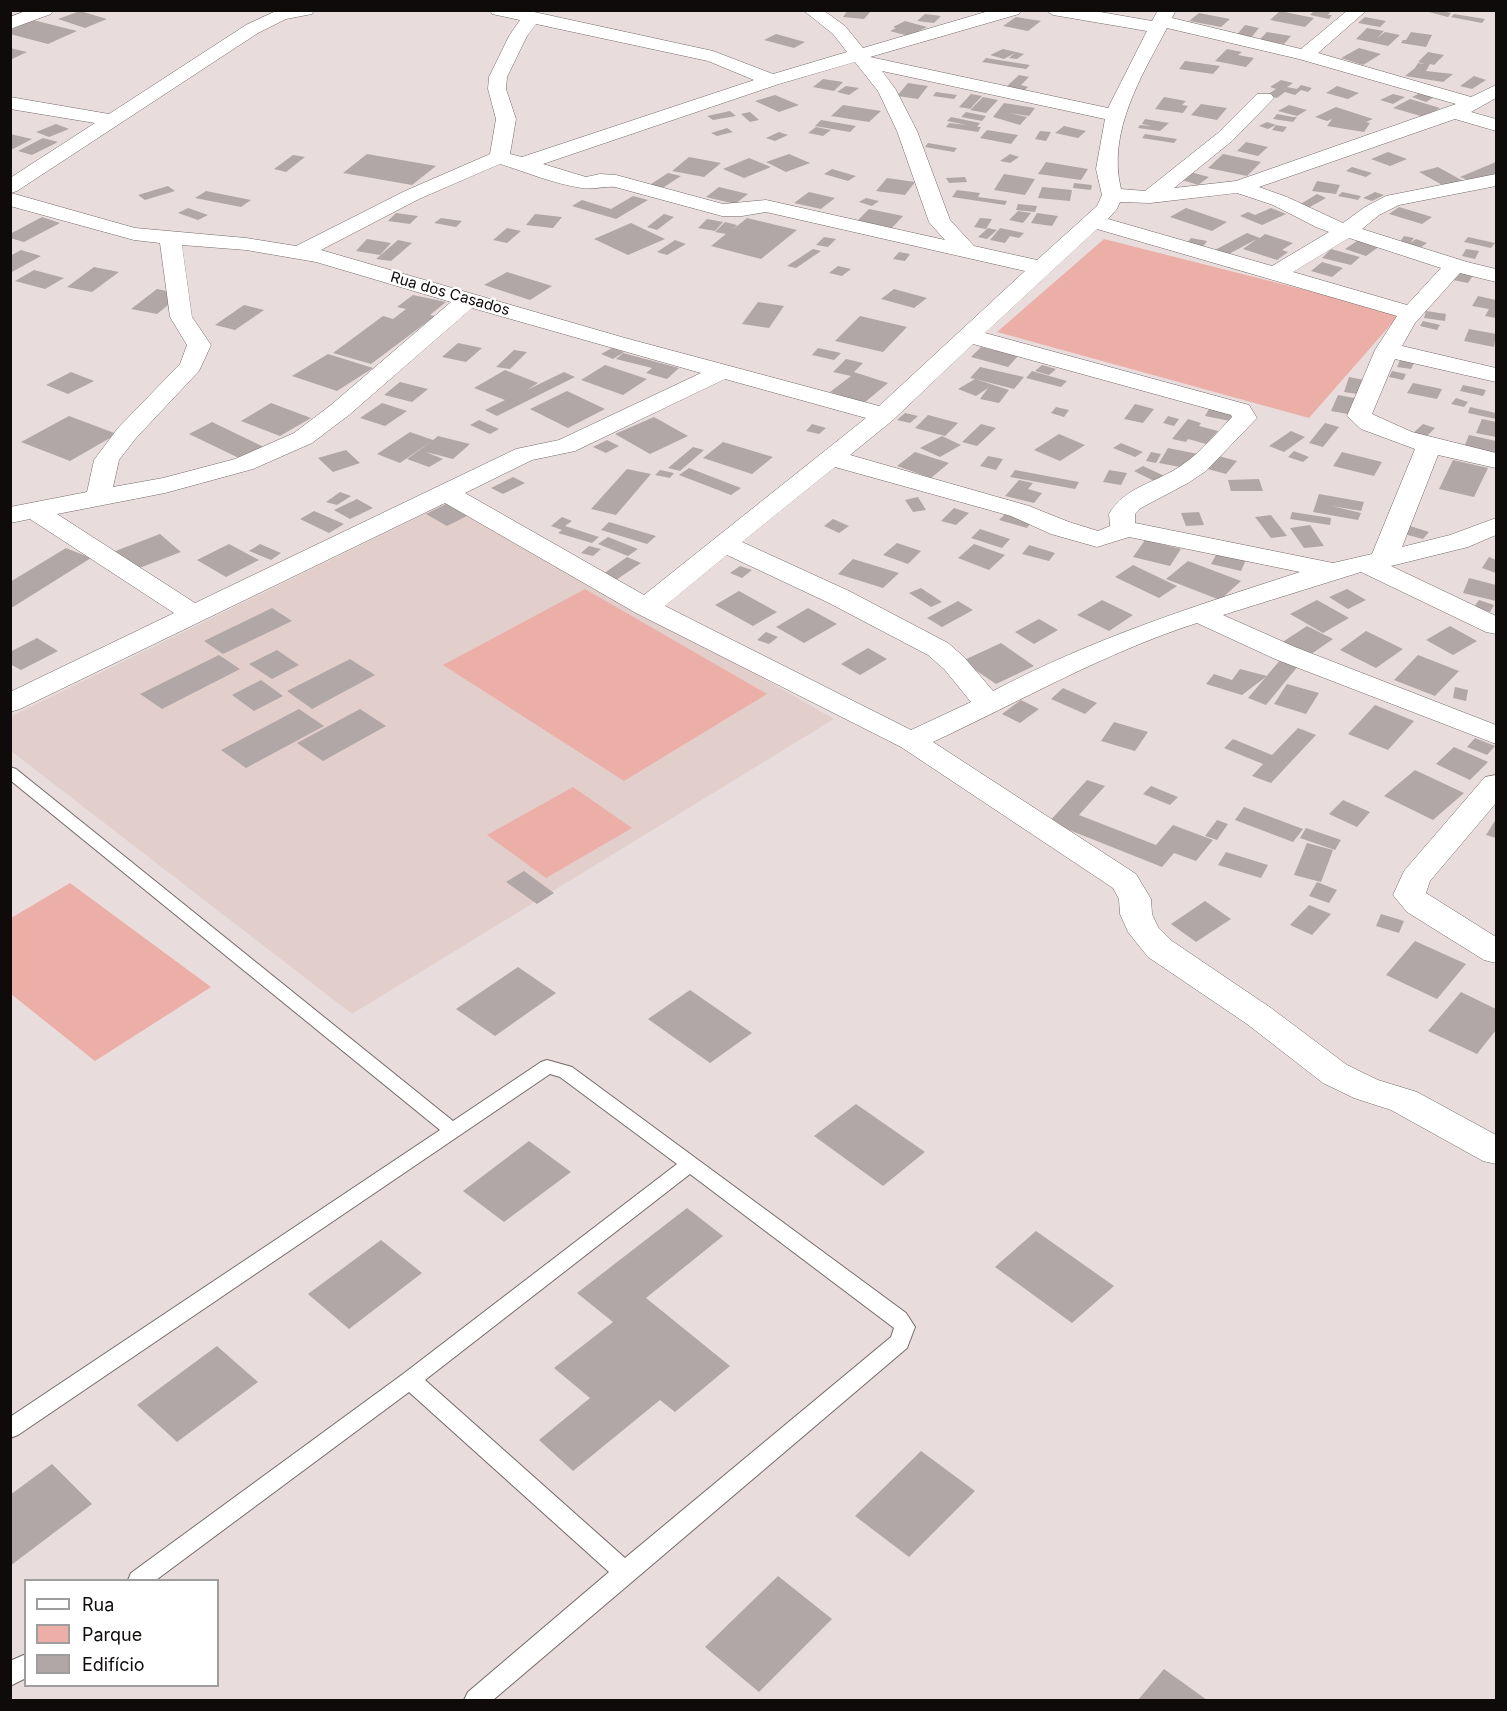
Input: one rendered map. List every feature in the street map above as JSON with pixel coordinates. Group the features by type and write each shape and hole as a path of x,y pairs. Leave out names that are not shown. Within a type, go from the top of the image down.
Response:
{"street":[{"path":"10,24 45,10"},
{"path":"10,187 277,13 306,10"},
{"path":"498,10 713,57 772,80"},
{"path":"811,10 839,30 887,90 907,131 940,222 965,249"},
{"path":"519,165 772,80 862,59 1013,10"},
{"path":"1053,10 1162,19 1304,55 1472,104"},
{"path":"1304,55 1359,10"},
{"path":"499,158 506,119 497,89 498,77 518,36 531,18"},
{"path":"646,607 884,415 1107,209 1112,195 1106,169 1115,115 1127,86 1162,19"},
{"path":"862,59 1115,115"},
{"path":"1112,195 1150,197 1239,187 1454,113 1497,91"},
{"path":"1150,197 1225,137 1264,98"},
{"path":"10,103 112,120"},
{"path":"1454,113 1497,125"},
{"path":"300,252 412,195 499,158 585,183 600,180 616,181 722,210 742,210 753,206 766,206 965,249 1041,268"},
{"path":"1276,273 1347,230 1371,211 1393,200 1497,180"},
{"path":"1239,187 1280,201 1323,223 1455,265 1497,275"},
{"name":"Rua dos Casados","path":"10,199 123,232 237,243 300,252 722,372 884,415"},
{"path":"1095,222 1412,313"},
{"path":"98,499 107,460 127,433 192,366 199,345 181,317 170,238"},
{"path":"1455,265 1412,313 1387,351 1359,416 1381,429 1430,445 1497,460"},
{"path":"23,513 165,485 244,464 303,438 348,403 468,299"},
{"path":"969,336 1240,410 1245,418 1216,449 1182,477 1155,488 1126,508 1121,517 1122,525 1126,529 1334,572"},
{"path":"1387,351 1497,375"},
{"path":"10,703 192,613 525,454 566,446 722,372"},
{"path":"1374,562 1430,445"},
{"path":"832,458 1020,511 1059,528 1097,539 1126,529"},
{"path":"445,492 646,607 911,741 1125,881 1135,898 1136,914 1144,932 1161,950 1260,1016 1335,1074 1366,1089 1404,1101 1497,1150"},
{"path":"23,513 192,613"},
{"path":"911,741 989,705 1056,669 1141,633 1197,613 1334,572 1459,541 1497,526"},
{"path":"1459,541 1497,544"},
{"path":"724,544 839,597 938,650 954,663 989,705"},
{"path":"1374,562 1497,626"},
{"path":"1197,613 1285,653 1497,735"},
{"path":"1497,784 1415,878 1409,895 1418,904 1497,952"}],"lane":[{"path":"10,772 451,1129"},
{"path":"10,1429 451,1129 547,1067 566,1072 900,1319 905,1327 900,1342 625,1572 476,1701"},
{"path":"141,1579 410,1380 690,1164"},
{"path":"410,1380 625,1572"},
{"path":"10,1675 24,1665"}],"shaded area":[{"path":"453,500 834,719 352,1014 11,751 10,717"}],"green space":[{"path":"1104,239 1400,314 1309,418 997,332"},
{"path":"585,589 767,694 624,781 443,665"},
{"path":"573,787 632,828 546,878 487,835"},
{"path":"70,883 211,987 95,1061 11,994 11,918"}],"building":[{"path":"848,10 872,10 864,19 843,17"},
{"path":"1315,10 1332,10 1328,15 1332,15 1329,19 1310,15"},
{"path":"1421,10 1436,10 1451,13 1448,17"},
{"path":"80,11 107,19 85,28 58,19"},
{"path":"1280,11 1314,18 1305,27 1270,20"},
{"path":"1199,13 1230,19 1221,27 1189,21"},
{"path":"925,14 941,16 934,23 917,21"},
{"path":"1454,14 1485,19 1482,23 1451,17"},
{"path":"1016,17 1041,21 1028,31 1003,26"},
{"path":"1365,17 1386,21 1380,27 1358,23"},
{"path":"33,20 77,31 48,44 10,34 10,30"},
{"path":"905,21 927,27 909,36 890,31"},
{"path":"1245,25 1259,28 1250,39 1235,37"},
{"path":"1367,28 1384,31 1377,38 1385,32 1400,35 1388,46 1356,39"},
{"path":"1267,32 1291,36 1284,44 1259,40"},
{"path":"1411,32 1432,35 1426,47 1401,43"},
{"path":"776,34 805,42 794,48 764,40"},
{"path":"10,48 27,52 10,60"},
{"path":"1359,48 1381,54 1363,65 1341,58"},
{"path":"1003,49 1024,54 1017,59 1009,58 1015,53 1004,59 990,55"},
{"path":"1227,49 1242,52 1238,55 1254,58 1246,67 1215,61"},
{"path":"1428,52 1444,55 1434,65 1430,64 1426,71 1453,74 1443,82 1405,76 1418,63 1425,64 1418,62"},
{"path":"986,58 1030,65 1026,69 982,62"},
{"path":"1185,61 1220,66 1213,74 1179,69"},
{"path":"1019,75 1029,77 1021,85 1028,87 1024,91 1006,87"},
{"path":"1474,76 1486,80 1472,89 1460,86"},
{"path":"823,79 843,82 834,91 813,87"},
{"path":"1281,80 1293,83 1287,87 1297,89 1301,85 1312,88 1308,92 1301,90 1295,95 1285,92 1277,98 1267,95 1276,89 1270,87"},
{"path":"908,83 928,86 918,99 897,96"},
{"path":"846,86 859,88 849,95 837,92"},
{"path":"1337,86 1359,93 1348,99 1326,93"},
{"path":"936,92 957,95 954,99 933,96"},
{"path":"1420,93 1434,97 1426,102 1412,97"},
{"path":"971,94 982,96 970,109 959,107"},
{"path":"1393,94 1405,97 1393,104 1380,100"},
{"path":"775,95 799,105 779,112 755,101"},
{"path":"983,97 998,100 986,113 970,110"},
{"path":"1164,97 1186,101 1182,105 1188,106 1183,113 1155,109"},
{"path":"1410,99 1440,108 1424,117 1393,108"},
{"path":"1004,103 1035,108 1029,116 1009,113 1027,117 1020,125 993,117"},
{"path":"1201,104 1227,108 1217,120 1191,115"},
{"path":"843,105 881,111 869,122 831,116"},
{"path":"1289,105 1307,110 1297,116 1278,111"},
{"path":"1336,107 1373,119 1366,122 1370,123 1364,132 1327,126 1332,119 1327,121 1315,117"},
{"path":"730,111 736,116 713,120 707,116"},
{"path":"750,112 759,120 750,122 741,114"},
{"path":"966,112 986,116 982,121 961,117"},
{"path":"1277,114 1297,117 1293,122 1273,119"},
{"path":"951,117 980,123 977,127 981,127 978,132 946,127 949,123 967,125 947,121"},
{"path":"1145,119 1169,123 1160,131 1138,128 1140,125 1152,126 1142,124"},
{"path":"821,120 856,126 850,132 815,126"},
{"path":"1267,122 1276,125 1268,129 1259,126"},
{"path":"56,124 69,129 49,137 36,132"},
{"path":"1276,125 1287,127 1283,132 1272,130"},
{"path":"1064,126 1086,131 1078,138 1055,133"},
{"path":"816,127 831,130 823,136 808,133"},
{"path":"727,128 733,132 717,136 711,133"},
{"path":"987,130 1018,135 1011,144 980,138"},
{"path":"1040,131 1051,132 1046,141 1035,139"},
{"path":"779,132 788,135 775,141 766,138"},
{"path":"10,134 32,139 13,149 10,148"},
{"path":"1145,134 1177,139 1174,143 1142,138"},
{"path":"43,138 58,142 32,155 18,151"},
{"path":"1246,142 1268,147 1258,156 1237,151"},
{"path":"928,143 957,148 954,152 925,147"},
{"path":"1388,152 1407,159 1390,166 1371,159"},
{"path":"367,154 436,166 412,185 343,173"},
{"path":"789,154 810,163 786,172 766,162"},
{"path":"1010,154 1019,157 1010,163 1000,161"},
{"path":"1223,154 1261,162 1247,176 1208,168"},
{"path":"293,155 305,157 286,172 274,169"},
{"path":"689,157 721,163 704,177 672,171"},
{"path":"749,158 771,167 744,178 723,169"},
{"path":"1046,162 1088,169 1081,180 1038,174"},
{"path":"1496,162 1496,174 1476,183 1460,177"},
{"path":"1352,167 1372,173 1366,177 1346,171"},
{"path":"1438,167 1465,182 1446,187 1419,172"},
{"path":"832,169 856,176 848,181 824,174"},
{"path":"1190,172 1209,177 1198,185 1179,179"},
{"path":"668,173 681,176 661,189 648,186"},
{"path":"1004,174 1035,179 1025,195 994,190"},
{"path":"965,177 967,182 949,183 946,178"},
{"path":"887,178 915,182 905,195 876,191"},
{"path":"1317,181 1340,185 1336,194 1312,191"},
{"path":"1074,183 1092,185 1091,190 1073,188"},
{"path":"168,186 175,191 145,200 138,195"},
{"path":"719,187 748,194 735,204 706,197"},
{"path":"1042,187 1072,190 1070,201 1038,198"},
{"path":"957,190 980,193 978,197 1007,201 1005,205 952,197"},
{"path":"206,191 251,200 241,207 195,198"},
{"path":"809,192 835,198 821,209 794,203"},
{"path":"1342,192 1361,196 1358,200 1338,196"},
{"path":"1375,192 1384,195 1372,201 1363,198"},
{"path":"1317,194 1326,198 1308,208 1299,205"},
{"path":"633,196 648,200 616,219 572,206 582,200 611,209"},
{"path":"866,198 879,201 872,206 859,202"},
{"path":"1018,204 1037,206 1035,212 1016,210"},
{"path":"1399,207 1432,217 1422,224 1389,214"},
{"path":"188,208 208,215 198,220 178,213"},
{"path":"1186,208 1227,222 1212,231 1170,217"},
{"path":"1271,208 1286,214 1262,225 1240,216 1248,212 1255,215"},
{"path":"869,209 903,216 892,228 857,221"},
{"path":"1018,211 1031,213 1023,223 1009,220"},
{"path":"396,213 418,216 410,224 388,221"},
{"path":"1037,213 1058,216 1052,226 1031,223"},
{"path":"535,214 562,217 553,228 526,225"},
{"path":"664,214 674,217 657,230 647,227"},
{"path":"42,217 60,223 24,242 10,238 10,234"},
{"path":"441,218 462,221 456,227 434,223"},
{"path":"747,218 797,230 761,259 711,246 726,234 715,232 725,222 737,225 732,230"},
{"path":"980,218 992,219 986,229 974,227"},
{"path":"707,219 723,222 715,231 698,228"},
{"path":"631,223 665,239 628,255 594,239"},
{"path":"507,228 521,231 507,243 493,240"},
{"path":"988,228 997,230 987,239 978,237"},
{"path":"1000,228 1024,233 1019,238 1010,236 1005,243 990,240"},
{"path":"1247,233 1260,238 1265,234 1293,243 1282,250 1288,252 1277,260 1243,249 1257,239 1225,256 1213,251"},
{"path":"1404,236 1414,238 1410,243 1416,239 1427,243 1421,247 1399,243"},
{"path":"824,237 836,239 828,247 816,245"},
{"path":"1468,237 1495,243 1491,248 1464,242"},
{"path":"1191,238 1207,241 1202,248 1185,245"},
{"path":"367,239 391,243 380,255 356,251"},
{"path":"1360,239 1380,246 1366,256 1345,249"},
{"path":"398,240 412,243 391,261 376,259"},
{"path":"675,240 686,244 667,255 657,252"},
{"path":"813,249 821,251 796,268 787,266"},
{"path":"1331,249 1360,257 1351,265 1322,258"},
{"path":"1466,249 1479,251 1475,259 1462,256"},
{"path":"21,250 41,256 10,273 10,256"},
{"path":"899,252 910,254 905,261 893,259"},
{"path":"1322,262 1343,268 1332,277 1311,271"},
{"path":"838,266 851,269 842,276 829,273"},
{"path":"94,267 119,272 92,292 67,287"},
{"path":"34,270 64,278 45,289 15,281"},
{"path":"1459,271 1474,274 1468,283 1453,280"},
{"path":"507,272 552,286 530,300 484,285"},
{"path":"157,289 182,294 157,314 131,309"},
{"path":"894,289 927,298 914,308 881,299"},
{"path":"413,295 446,302 430,315 435,316 371,364 333,353 383,316 393,319 406,309 397,307"},
{"path":"1478,296 1496,300 1496,318 1485,316 1489,309 1472,306"},
{"path":"758,302 784,306 769,328 742,324"},
{"path":"244,305 264,310 235,330 215,325"},
{"path":"1426,311 1446,314 1445,321 1424,318"},
{"path":"860,316 907,327 883,352 835,341"},
{"path":"1423,321 1440,325 1437,330 1420,326"},
{"path":"1469,329 1496,334 1494,347 1464,341"},
{"path":"458,343 482,348 466,362 442,357"},
{"path":"981,347 1018,356 1008,367 971,357"},
{"path":"612,348 624,352 613,359 601,354"},
{"path":"818,348 841,353 834,360 812,355"},
{"path":"514,350 527,352 510,369 496,367"},
{"path":"623,353 679,368 667,379 646,373 652,368 616,359"},
{"path":"328,354 373,368 337,391 292,376"},
{"path":"1401,358 1415,361 1411,369 1397,367"},
{"path":"846,359 863,363 854,372 888,383 864,403 830,392 851,376 833,372"},
{"path":"605,365 647,379 623,395 581,380"},
{"path":"1042,365 1056,369 1049,375 1035,371"},
{"path":"980,367 1024,377 1014,389 970,378"},
{"path":"505,370 538,383 527,390 564,372 575,377 497,416 485,410 505,400 474,388"},
{"path":"1032,371 1067,381 1061,387 1026,378"},
{"path":"1392,371 1406,374 1403,380 1389,377"},
{"path":"71,372 94,381 68,394 46,385"},
{"path":"1349,377 1369,381 1364,395 1344,392"},
{"path":"975,379 1009,390 999,403 980,399 988,388 976,396 958,389"},
{"path":"400,382 428,389 412,402 384,395"},
{"path":"1413,383 1442,389 1437,399 1407,393"},
{"path":"1463,385 1486,390 1483,396 1460,391"},
{"path":"567,391 605,409 568,428 530,409"},
{"path":"1338,395 1360,399 1353,415 1331,411"},
{"path":"1456,398 1468,402 1464,407 1451,404"},
{"path":"271,403 311,418 280,436 241,421"},
{"path":"382,403 407,411 385,426 360,418"},
{"path":"1135,404 1154,409 1143,423 1124,419"},
{"path":"1056,407 1069,410 1064,417 1051,413"},
{"path":"1470,407 1496,413 1496,419 1468,413"},
{"path":"1209,409 1239,415 1235,422 1205,416"},
{"path":"905,413 918,416 910,423 897,420"},
{"path":"928,415 958,423 945,436 915,428"},
{"path":"69,416 117,434 70,461 21,442"},
{"path":"1168,416 1179,419 1174,426 1163,423"},
{"path":"654,417 688,436 650,454 615,434"},
{"path":"1188,419 1201,423 1199,426 1218,431 1206,444 1188,439 1186,442 1172,439"},
{"path":"1482,419 1496,422 1496,437 1476,433"},
{"path":"479,420 499,429 490,434 470,425"},
{"path":"212,422 266,448 243,460 189,434"},
{"path":"1325,423 1339,427 1323,447 1309,443"},
{"path":"812,424 826,428 819,434 806,431"},
{"path":"981,424 996,428 977,446 962,442"},
{"path":"1423,424 1435,428 1424,439 1411,435"},
{"path":"1291,431 1305,437 1284,452 1269,446"},
{"path":"410,432 433,440 400,463 377,454"},
{"path":"1059,434 1085,445 1060,461 1034,450"},
{"path":"1469,435 1496,441 1496,453 1464,447"},
{"path":"438,436 470,444 453,459 426,452 443,459 429,467 407,459"},
{"path":"942,436 961,445 940,457 920,448"},
{"path":"607,440 619,446 606,453 593,447"},
{"path":"723,442 773,457 752,474 703,458"},
{"path":"1121,443 1143,452 1135,457 1113,448"},
{"path":"693,447 704,450 680,471 668,468"},
{"path":"1168,448 1198,454 1190,469 1159,463"},
{"path":"346,450 360,463 333,472 318,458"},
{"path":"1294,451 1309,457 1303,462 1288,457"},
{"path":"915,452 949,463 931,478 897,466"},
{"path":"1151,452 1161,454 1156,463 1146,461"},
{"path":"1342,452 1382,462 1374,476 1333,466"},
{"path":"1215,455 1237,461 1226,474 1204,468"},
{"path":"988,456 1003,459 996,470 980,466"},
{"path":"1453,460 1488,468 1474,497 1439,489"},
{"path":"1143,466 1171,479 1162,485 1134,471"},
{"path":"689,468 741,488 731,495 679,475"},
{"path":"627,469 651,474 616,515 591,509"},
{"path":"660,470 674,473 670,478 655,475"},
{"path":"1015,470 1079,482 1075,489 1010,477"},
{"path":"1109,470 1127,473 1121,485 1103,482"},
{"path":"513,477 525,483 503,494 491,488"},
{"path":"1259,479 1263,491 1231,491 1228,480"},
{"path":"1019,480 1033,483 1028,489 1042,493 1034,503 1005,496"},
{"path":"340,492 351,496 337,505 326,502"},
{"path":"1319,494 1364,502 1361,511 1332,506 1361,513 1358,520 1313,512"},
{"path":"918,497 926,510 913,512 905,500"},
{"path":"357,499 373,508 350,519 334,510"},
{"path":"448,503 469,515 447,526 426,514"},
{"path":"954,508 969,513 956,525 941,521"},
{"path":"314,511 344,524 329,533 300,519"},
{"path":"1199,512 1204,525 1186,526 1181,513"},
{"path":"1292,512 1331,518 1330,525 1290,519"},
{"path":"1005,514 1032,521 1027,528 999,520"},
{"path":"1271,515 1287,536 1271,538 1255,517"},
{"path":"562,517 572,521 565,526 599,537 592,543 558,533 562,530 551,526"},
{"path":"833,519 849,526 839,533 824,526"},
{"path":"609,522 656,536 647,544 601,530"},
{"path":"1310,525 1324,546 1304,548 1290,528"},
{"path":"1410,526 1429,532 1423,539 1404,534"},
{"path":"980,529 1010,539 1002,548 971,538"},
{"path":"160,534 181,552 134,570 113,552"},
{"path":"608,537 638,549 628,556 598,544"},
{"path":"1145,540 1181,549 1170,566 1133,557"},
{"path":"897,543 921,551 908,564 883,555"},
{"path":"229,544 259,560 226,577 197,560"},
{"path":"260,544 281,553 271,560 249,551"},
{"path":"974,544 1005,555 989,570 958,558"},
{"path":"1029,545 1055,553 1049,561 1022,554"},
{"path":"589,546 601,549 593,556 581,553"},
{"path":"66,548 91,558 13,607 10,606 10,582"},
{"path":"1217,553 1246,560 1241,571 1211,564"},
{"path":"627,557 641,563 616,580 603,574"},
{"path":"1489,557 1496,560 1496,573 1482,568"},
{"path":"853,559 899,573 883,588 838,574"},
{"path":"1188,561 1241,581 1220,600 1166,579"},
{"path":"1133,565 1177,586 1159,598 1115,577"},
{"path":"740,566 752,570 742,578 730,573"},
{"path":"1469,578 1496,585 1496,601 1463,593"},
{"path":"921,588 942,602 931,607 909,593"},
{"path":"1347,589 1366,600 1348,609 1329,597"},
{"path":"739,591 777,612 753,626 715,605"},
{"path":"1102,600 1133,615 1109,631 1077,615"},
{"path":"1317,600 1349,618 1323,633 1290,614"},
{"path":"1479,600 1494,605 1490,612 1474,607"},
{"path":"958,601 973,610 942,627 927,618"},
{"path":"272,608 292,621 223,654 204,641"},
{"path":"808,608 837,624 804,643 776,627"},
{"path":"1039,619 1058,630 1034,644 1015,632"},
{"path":"1307,626 1333,639 1304,659 1278,645"},
{"path":"1450,626 1477,641 1453,655 1426,640"},
{"path":"1366,631 1403,649 1376,668 1340,650"},
{"path":"766,632 778,637 769,644 757,640"},
{"path":"37,638 58,651 21,670 10,664 10,652"},
{"path":"1001,643 1034,666 996,684 962,661"},
{"path":"868,648 887,659 860,675 841,664"},
{"path":"277,650 299,665 272,679 249,664"},
{"path":"219,655 240,669 162,709 140,694"},
{"path":"1418,655 1459,671 1435,696 1394,680"},
{"path":"350,659 375,675 312,709 287,691"},
{"path":"1281,659 1299,665 1266,705 1248,698"},
{"path":"1240,669 1267,676 1242,695 1206,684 1214,674 1232,680"},
{"path":"261,680 283,696 254,711 232,695"},
{"path":"1287,684 1319,693 1306,714 1274,704"},
{"path":"1455,687 1468,690 1466,701 1453,698"},
{"path":"1063,688 1097,703 1085,714 1051,699"},
{"path":"1021,700 1039,709 1020,723 1002,714"},
{"path":"1375,705 1414,721 1388,750 1348,734"},
{"path":"299,709 324,726 246,768 221,750"},
{"path":"360,709 386,726 323,761 297,743"},
{"path":"1114,722 1148,732 1135,751 1101,741"},
{"path":"1298,728 1316,735 1271,783 1252,776 1263,764 1224,748 1233,739 1272,755"},
{"path":"1475,738 1495,746 1487,755 1467,747"},
{"path":"1454,747 1488,762 1470,780 1436,764"},
{"path":"1415,770 1464,793 1433,820 1384,796"},
{"path":"1087,780 1105,786 1079,815 1156,845 1173,825 1213,840 1196,861 1174,853 1162,867 1049,822"},
{"path":"1151,786 1178,797 1170,805 1143,794"},
{"path":"1343,800 1370,812 1357,827 1329,814"},
{"path":"1244,807 1303,829 1293,842 1235,820"},
{"path":"1496,819 1496,838 1486,835"},
{"path":"1217,820 1228,824 1217,840 1205,836"},
{"path":"1306,828 1341,840 1335,850 1300,838"},
{"path":"1307,843 1333,850 1321,882 1294,875"},
{"path":"1226,852 1268,865 1261,878 1218,865"},
{"path":"524,871 554,893 537,904 506,882"},
{"path":"1317,882 1337,890 1329,903 1309,896"},
{"path":"1205,901 1231,919 1196,942 1171,924"},
{"path":"1309,905 1331,914 1312,935 1290,925"},
{"path":"1381,914 1404,921 1399,933 1376,926"},
{"path":"1415,941 1466,964 1437,999 1386,975"},
{"path":"518,967 556,993 495,1036 456,1009"},
{"path":"690,990 752,1033 710,1063 648,1019"},
{"path":"1461,992 1496,1009 1496,1030 1477,1054 1428,1031"},
{"path":"856,1104 925,1152 883,1186 814,1136"},
{"path":"529,1141 571,1172 504,1222 463,1191"},
{"path":"687,1208 723,1236 646,1298 730,1366 675,1412 660,1400 573,1471 539,1440 590,1398 554,1368 613,1322 577,1293"},
{"path":"1036,1231 1114,1286 1072,1323 995,1267"},
{"path":"381,1240 422,1273 349,1329 308,1294"},
{"path":"217,1346 258,1382 177,1442 137,1405"},
{"path":"921,1451 975,1491 909,1557 855,1516"},
{"path":"52,1464 92,1504 10,1566 10,1495"},
{"path":"778,1576 832,1619 759,1692 705,1647"},
{"path":"1164,1669 1207,1700 1138,1700"}]}
